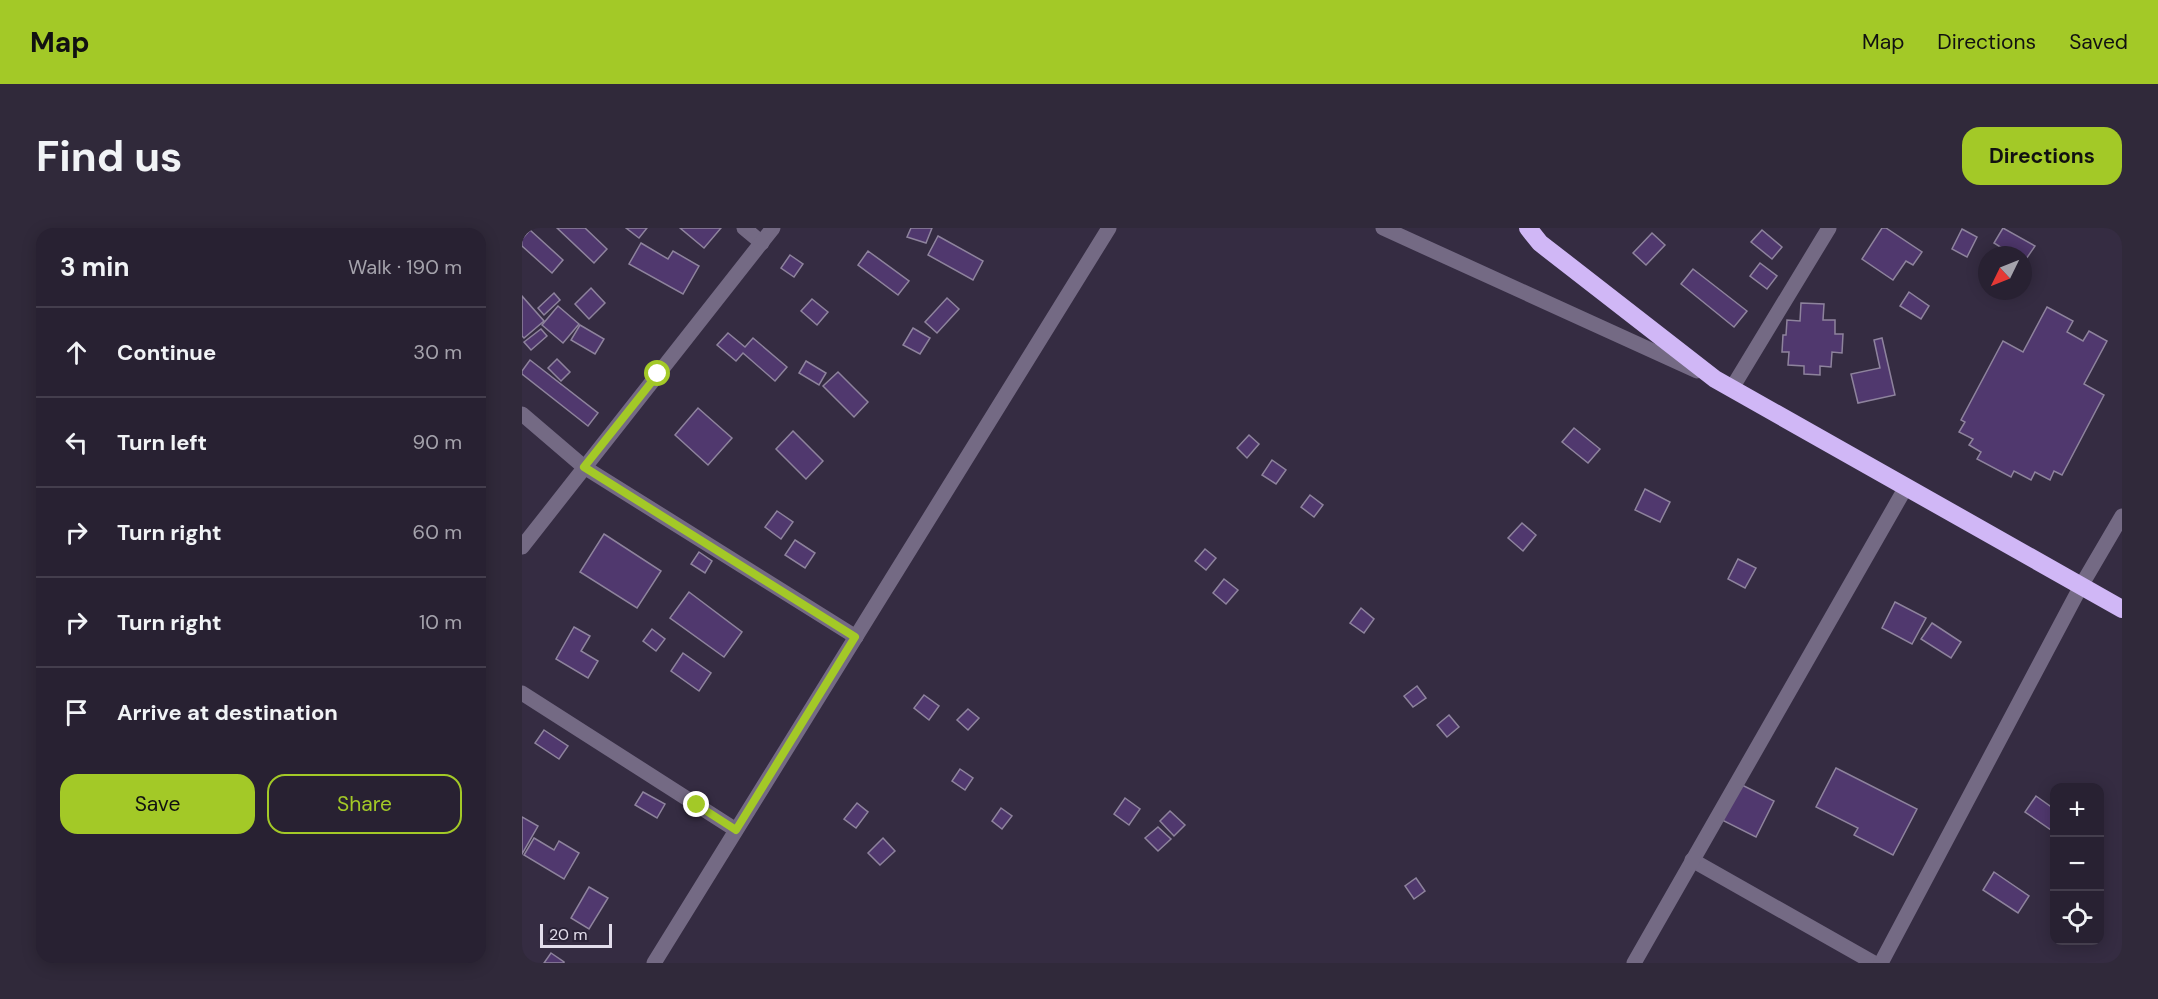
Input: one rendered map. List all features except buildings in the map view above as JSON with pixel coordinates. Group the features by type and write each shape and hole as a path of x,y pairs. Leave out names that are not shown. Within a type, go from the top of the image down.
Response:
{"highway":[{"path":"1528,228 1540,243 1715,379 2122,609"}],"street":[{"path":"744,228 762,243"},
{"path":"522,547 773,228"},
{"path":"654,963 1109,228"},
{"path":"1383,228 1715,379"},
{"path":"1732,388 1829,228"},
{"path":"522,414 584,467 855,637"},
{"path":"1634,963 1906,487"},
{"path":"1881,963 2081,586 2122,516"},
{"path":"522,693 736,830"},
{"path":"1692,860 1874,963"}],"route":[{"path":"658,374 584,467 855,637 736,830 697,805"}]}
